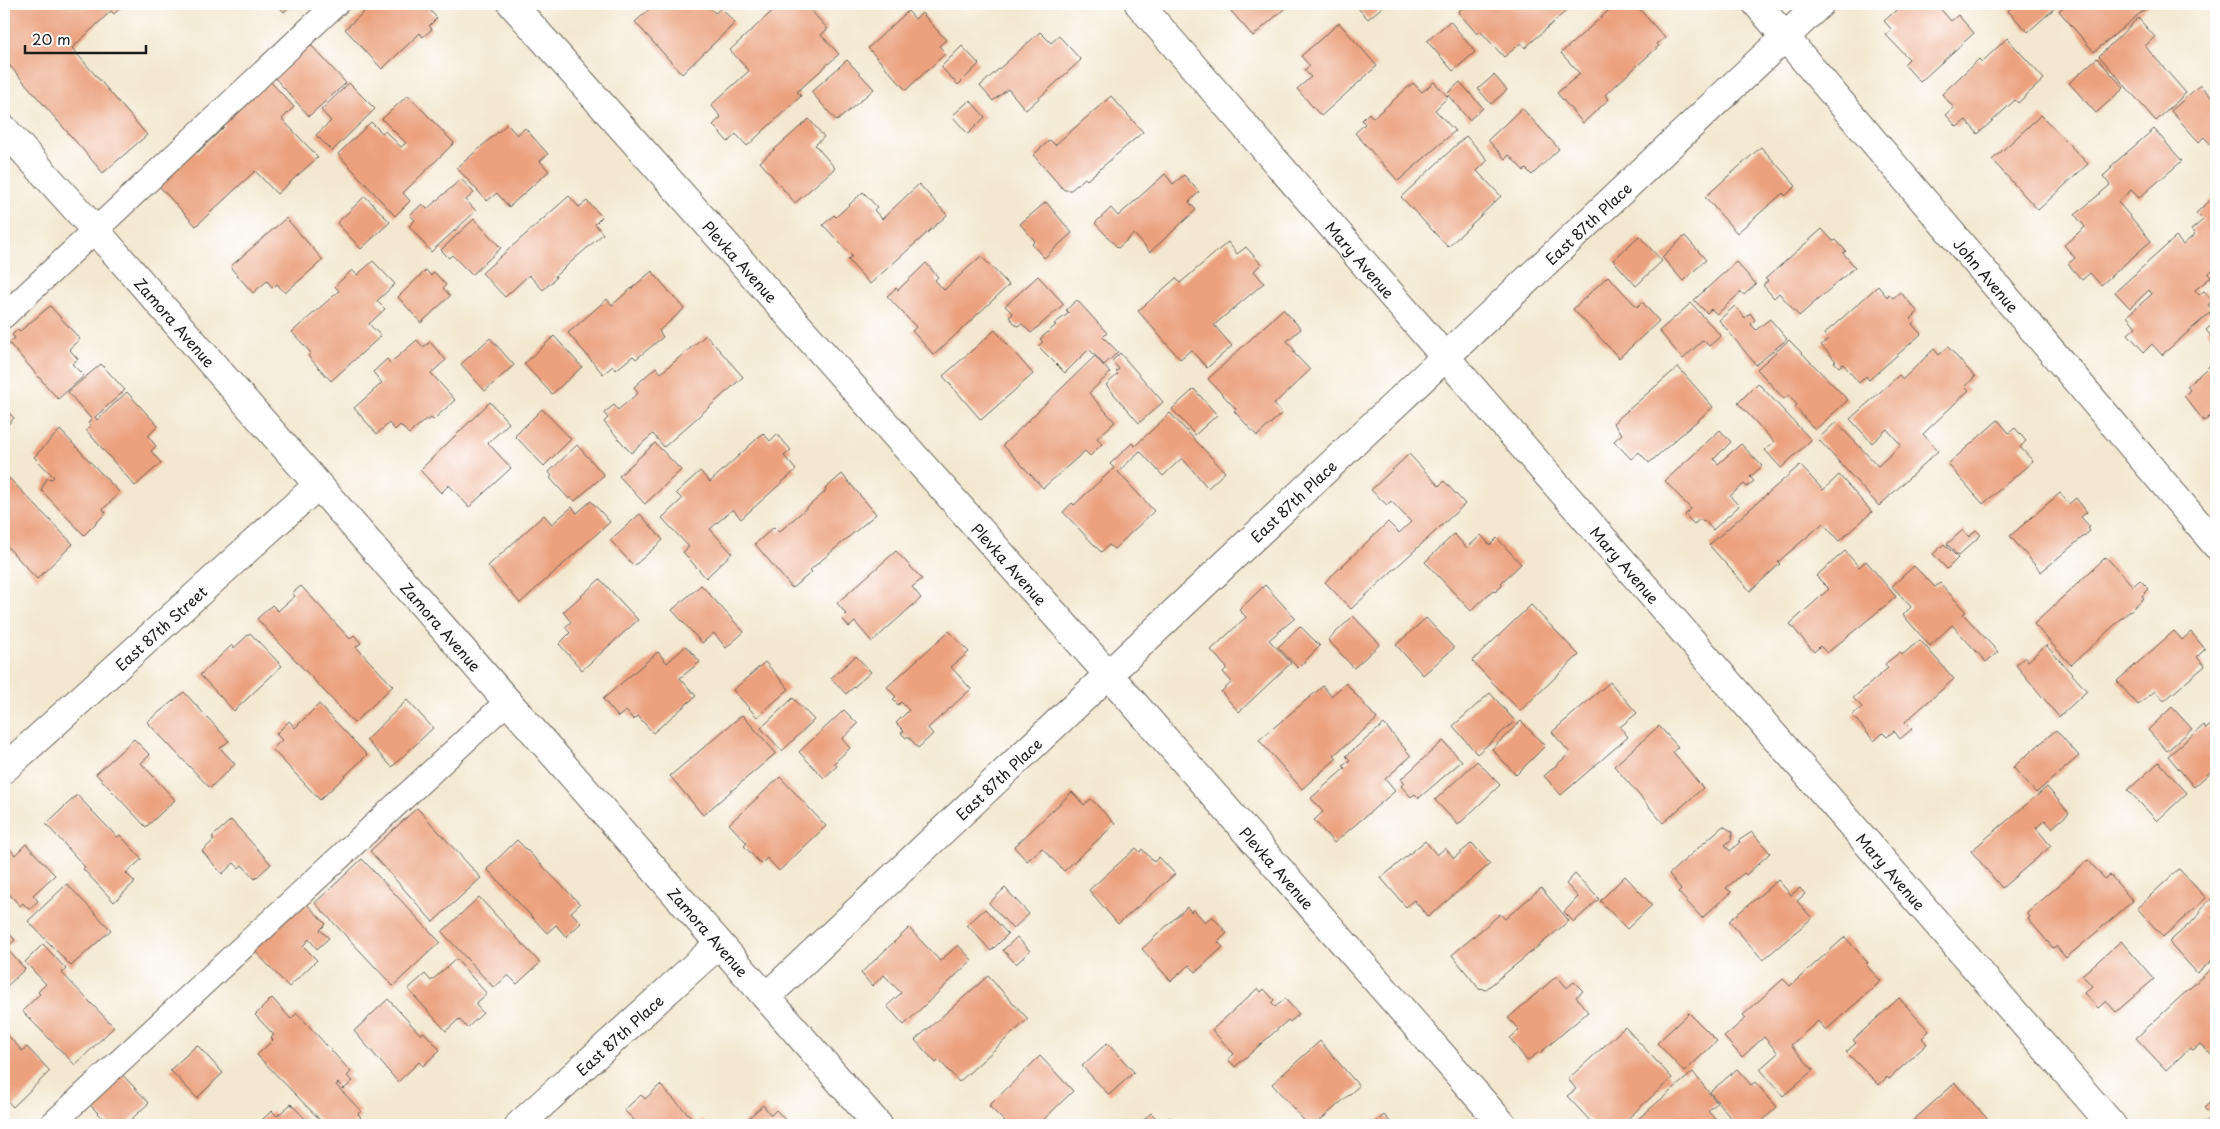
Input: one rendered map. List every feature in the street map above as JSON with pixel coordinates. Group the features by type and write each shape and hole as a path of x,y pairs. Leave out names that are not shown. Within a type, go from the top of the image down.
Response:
{"street":[{"name":"Plevka Avenue","path":"512,4 1108,674 1503,1125"},
{"name":"Mary Avenue","path":"1139,4 2112,1125"},
{"name":"John Avenue","path":"1757,4 2216,545"},
{"name":"East 87th Place","path":"766,997 1820,4"},
{"name":"Zamora Avenue","path":"4,129 96,231 878,1125"},
{"name":"East 87th Street","path":"4,769 318,484"},
{"name":"East 87th Place","path":"519,1125 719,944"}],"lane":[{"path":"4,316 336,4"},
{"path":"51,1125 508,701"}],"building":[{"path":"13,4 125,4 114,14 111,11 72,48 147,135 103,173 4,59 4,12"},
{"path":"276,4 293,4 284,12"},
{"path":"369,4 370,6 373,4 424,4 437,18 429,26 432,29 423,37 420,33 382,69 345,29 364,12 362,10"},
{"path":"655,4 706,4 715,13 721,8 735,23 682,74 635,22"},
{"path":"780,4 805,4 828,29 821,35 839,54 797,92 801,96 747,146 736,134 728,142 713,125 721,117 711,105 749,71 730,50"},
{"path":"1239,4 1290,4 1253,36 1231,11"},
{"path":"1354,4 1386,4 1368,19"},
{"path":"1467,4 1562,4 1567,10 1525,48 1521,43 1504,57 1480,31 1477,34 1458,12"},
{"path":"1616,4 1635,4 1665,38 1657,44 1659,46 1605,95 1609,99 1583,123 1557,93 1580,74 1561,53"},
{"path":"1903,4 1936,4 1951,21 1958,15 1974,33 1920,82 1904,64 1909,59 1886,35 1892,30 1884,21"},
{"path":"2015,4 2051,4 2055,8 2028,32 2008,11"},
{"path":"2058,4 2151,4 2094,52 2059,11 2062,8"},
{"path":"908,11 915,19 922,13 946,40 939,46 946,53 906,90 868,48"},
{"path":"2138,18 2155,37 2145,46 2186,93 2156,121 2099,56"},
{"path":"1450,21 1475,52 1453,71 1427,41"},
{"path":"1339,23 1377,66 1321,116 1297,89 1311,77 1304,70 1310,66 1301,56"},
{"path":"1040,32 1051,43 1059,36 1081,60 1026,110 1008,89 993,101 980,86"},
{"path":"2007,38 2044,79 2018,103 2015,100 1978,134 1966,120 1957,127 1946,115 1954,108 1942,94 1979,59 1982,62"},
{"path":"310,44 346,83 309,116 273,76"},
{"path":"962,46 979,64 958,85 941,67"},
{"path":"2097,58 2124,88 2096,113 2069,83"},
{"path":"847,60 874,89 837,121 811,92"},
{"path":"1494,75 1507,90 1491,104 1478,89"},
{"path":"268,79 294,107 282,119 318,157 277,194 255,171 196,226 158,185 195,150 197,153 225,126 222,122"},
{"path":"1434,82 1448,97 1435,110 1455,131 1398,181 1355,133 1365,124 1362,120 1369,113 1373,118 1413,83 1422,92"},
{"path":"1460,82 1483,108 1469,120 1447,94"},
{"path":"349,83 375,109 332,151 316,135 331,121 321,110"},
{"path":"2200,85 2216,102 2215,149 2204,137 2199,142 2171,111"},
{"path":"408,95 454,143 403,193 410,201 395,216 338,154 371,122 382,133 385,131 401,147 406,143 382,119"},
{"path":"1111,96 1143,132 1087,180 1085,178 1071,190 1064,190 1033,155 1050,140 1055,145"},
{"path":"970,100 985,117 968,134 952,116"},
{"path":"1522,108 1559,149 1532,175 1526,169 1524,171 1509,155 1505,159 1488,140"},
{"path":"2041,115 2088,164 2038,210 1992,160"},
{"path":"809,119 824,137 815,145 835,168 795,203 760,162"},
{"path":"507,124 517,135 525,128 548,154 540,161 549,171 509,207 497,193 487,201 457,168"},
{"path":"2154,129 2182,161 2139,198 2131,190 2118,202 2151,241 2101,285 2090,273 2082,280 2068,264 2075,258 2064,245 2085,227 2075,215 2110,185 2103,176 2112,168 2110,167"},
{"path":"1466,136 1488,160 1477,171 1501,196 1448,247 1401,197"},
{"path":"1761,147 1796,186 1785,196 1783,193 1737,233 1705,197"},
{"path":"1165,174 1173,184 1184,175 1199,192 1189,202 1196,210 1150,252 1134,234 1118,248 1095,223 1111,208 1118,216"},
{"path":"461,179 474,193 466,200 476,211 431,252 409,226 415,220 410,215 422,204 427,209"},
{"path":"919,184 947,215 870,284 848,260 852,256 823,225 834,215 836,217 863,192 877,207 874,210 882,219"},
{"path":"365,196 390,222 361,249 337,223"},
{"path":"569,196 579,207 587,201 602,217 595,224 603,234 555,276 556,278 543,290 529,275 505,297 482,273"},
{"path":"2214,197 2216,199 2216,266 2208,274 2211,277 2195,290 2199,295 2204,291 2213,301 2208,305 2213,310 2162,355 2152,344 2144,352 2128,334 2136,327 2127,316 2152,294 2149,290 2130,308 2115,292 2176,237 2183,245 2195,234 2191,230 2203,220 2196,213"},
{"path":"1046,202 1072,233 1044,258 1032,244 1035,241 1020,224"},
{"path":"286,218 323,260 285,293 277,284 273,288 267,281 253,293 230,267"},
{"path":"474,219 501,248 472,275 452,255 449,258 441,250"},
{"path":"1822,229 1846,251 1843,253 1855,267 1799,316 1779,293 1774,298 1763,285 1768,281 1765,279"},
{"path":"1639,236 1662,261 1636,286 1613,260"},
{"path":"1685,236 1706,260 1683,281 1662,257"},
{"path":"1228,242 1237,254 1246,247 1261,264 1254,271 1264,283 1214,325 1232,346 1207,368 1191,350 1180,359 1138,311 1176,278 1180,283"},
{"path":"981,256 1009,285 934,355 912,331 916,327 887,296 896,288 898,290 926,263 938,277 935,280 944,290"},
{"path":"373,261 395,284 377,301 385,309 369,324 381,336 331,381 308,356 311,353 292,332 339,291 335,286 352,270 357,275"},
{"path":"1736,262 1756,284 1744,295 1741,292 1717,314 1711,309 1707,313 1694,300"},
{"path":"426,270 431,276 434,272 446,285 443,288 450,296 421,323 398,297"},
{"path":"652,271 684,309 659,331 663,337 636,359 633,356 616,370 613,366 603,374 568,333 607,299 612,305"},
{"path":"1038,276 1064,304 1031,333 1022,324 1017,326 1009,317 1013,314 1005,306"},
{"path":"1608,276 1637,307 1642,302 1659,321 1619,358 1573,309"},
{"path":"1878,286 1887,297 1889,294 1893,298 1900,292 1918,312 1911,319 1914,322 1912,324 1921,334 1869,380 1866,376 1859,383 1843,364 1839,367 1834,362 1836,361 1821,345 1828,339 1824,334"},
{"path":"1077,300 1107,333 1103,337 1118,352 1104,365 1089,349 1065,373 1038,346 1043,342 1040,339 1056,325 1054,324 1069,313 1066,310"},
{"path":"1691,303 1721,336 1709,346 1703,340 1683,359 1659,331"},
{"path":"50,306 80,339 69,349 78,359 72,364 84,376 58,399 9,343 15,338 12,335 18,329 20,331"},
{"path":"1735,306 1745,318 1750,313 1755,320 1751,324 1756,330 1770,319 1787,339 1756,365 1719,320"},
{"path":"1283,309 1301,329 1287,341 1295,351 1293,352 1310,370 1274,404 1282,413 1257,436 1234,411 1236,409 1208,379"},
{"path":"2216,321 2216,342 2206,330"},
{"path":"995,330 1033,374 981,420 943,376"},
{"path":"706,335 743,377 664,447 653,434 631,453 604,422 608,418 604,413 614,405 618,410 638,393 634,387 656,367 661,373"},
{"path":"554,336 582,367 552,394 524,364"},
{"path":"490,338 514,365 485,391 461,364"},
{"path":"417,340 423,347 430,342 446,360 431,373 455,400 433,420 431,418 427,421 426,419 409,434 400,425 395,430 389,423 377,434 354,408 382,383 373,372 387,359 390,363"},
{"path":"1789,340 1848,400 1815,430 1795,407 1797,405 1789,395 1784,399 1757,369"},
{"path":"1948,347 1975,377 1965,386 1969,390 1923,434 1938,451 1879,506 1818,439 1836,422 1878,466 1901,445 1887,429 1872,443 1850,419 1899,375 1903,379 1934,349 1939,355"},
{"path":"1120,353 1163,402 1139,423 1106,385 1118,374 1116,372 1119,369 1112,361"},
{"path":"1095,356 1110,373 1089,393 1115,422 1097,438 1102,444 1090,456 1085,451 1043,488 1003,445"},
{"path":"2216,360 2216,419 2212,415 2204,421 2184,396 2190,390 2187,386"},
{"path":"101,364 125,390 95,417 97,420 127,392 158,426 148,436 156,446 151,451 161,463 135,486 86,430 91,426 88,423 92,420 68,392"},
{"path":"1678,367 1713,407 1649,463 1639,452 1631,459 1614,441 1622,434 1613,423"},
{"path":"1758,383 1811,440 1781,468 1765,450 1774,442 1738,403"},
{"path":"1194,389 1217,415 1195,435 1172,409"},
{"path":"490,402 509,423 488,443 511,468 469,507 449,485 441,493 420,470"},
{"path":"4,407 14,418 4,429"},
{"path":"542,409 571,439 544,466 515,436"},
{"path":"1170,413 1225,472 1208,488 1182,458 1163,476 1140,451 1118,472 1154,511 1114,549 1109,545 1101,552 1063,512 1072,503 1074,505 1114,468 1110,464 1132,443 1135,446"},
{"path":"1998,420 2009,433 2015,428 2026,441 2020,447 2033,461 1983,504 1948,464"},
{"path":"60,430 120,493 103,509 106,513 84,535 41,490 47,478 52,479 54,477 34,457"},
{"path":"1720,430 1731,442 1714,459 1718,464 1741,444 1762,466 1750,477 1754,481 1747,487 1744,484 1730,496 1739,506 1713,530 1704,520 1703,522 1700,519 1694,524 1685,515 1691,509 1665,481"},
{"path":"763,433 770,441 777,434 791,450 784,456 796,470 741,519 733,509 710,529 732,553 706,578 683,552 689,547 662,518 682,499 676,493 700,471 710,482"},
{"path":"655,443 681,470 645,504 619,476"},
{"path":"577,445 604,475 575,501 571,497 569,499 550,478 552,476 549,472"},
{"path":"1409,454 1439,486 1444,481 1465,504 1351,609 1325,582 1388,522 1399,533 1411,522 1391,501 1387,505 1371,490"},
{"path":"1800,465 1823,490 1839,475 1872,512 1839,541 1823,523 1778,562 1780,564 1750,591 1709,545"},
{"path":"842,474 876,514 810,570 812,572 792,588 755,544 774,527 779,532 826,491 825,489"},
{"path":"9,478 73,544 37,579 4,543 4,483"},
{"path":"2060,493 2069,504 2076,498 2087,512 2081,517 2090,527 2088,528 2090,531 2041,572 2010,536"},
{"path":"591,501 610,522 520,603 488,566 544,515 552,524 572,507 577,513"},
{"path":"640,514 663,540 634,566 610,540"},
{"path":"1963,530 1969,537 1976,530 1981,535 1958,556 1947,544"},
{"path":"1454,534 1467,548 1481,535 1490,545 1497,538 1521,564 1501,583 1503,585 1495,592 1493,590 1471,611 1425,562"},
{"path":"1944,544 1958,558 1947,569 1933,554"},
{"path":"896,551 922,579 912,587 921,598 872,642 855,622 849,627 842,618 846,614 837,603"},
{"path":"1845,551 1859,567 1866,561 1896,597 1827,653 1820,646 1814,652 1790,624 1829,589 1816,576"},
{"path":"2106,557 2133,586 2140,580 2149,589 2142,596 2144,598 2071,665 2034,624"},
{"path":"1914,566 1935,587 1940,583 1966,612 1963,614 1998,652 1986,662 1952,625 1930,646 1903,615 1911,607 1892,586"},
{"path":"600,579 638,620 582,670 559,644 570,633 565,627 571,622 563,612"},
{"path":"701,585 744,632 726,648 714,633 702,643 672,610"},
{"path":"1265,585 1295,618 1269,640 1291,663 1239,712 1221,692 1232,682 1223,672 1227,668 1211,650 1246,617 1239,610"},
{"path":"301,586 350,639 354,635 361,643 356,647 393,686 354,723 257,619 272,605 278,611 295,596 292,593"},
{"path":"1531,605 1579,655 1520,711 1472,661"},
{"path":"1353,616 1380,644 1354,668 1328,640"},
{"path":"1426,618 1454,648 1423,675 1396,645"},
{"path":"1300,626 1320,646 1298,668 1278,647"},
{"path":"949,631 969,652 951,667 971,689 928,728 933,734 918,748 908,736 906,738 901,733 904,731 896,723 909,710 901,702 898,705 893,699 896,697 887,687"},
{"path":"2174,631 2182,640 2191,632 2205,649 2197,657 2205,666 2164,701 2155,691 2138,705 2117,681"},
{"path":"250,633 282,666 234,711 200,675 232,645 234,648"},
{"path":"1920,640 1954,679 1905,722 1912,729 1900,739 1894,731 1887,737 1883,733 1874,741 1852,715 1862,707 1853,698 1888,668 1885,664 1900,652 1902,655"},
{"path":"2046,645 2087,691 2059,717 2016,665 2025,657 2028,661"},
{"path":"686,646 700,662 680,678 696,696 653,733 638,716 634,720 626,711 618,717 603,699 658,652 667,663"},
{"path":"856,656 871,672 846,694 831,678"},
{"path":"765,662 789,689 757,717 733,690"},
{"path":"1610,682 1637,713 1620,727 1628,737 1561,795 1544,776 1570,753 1552,732"},
{"path":"1346,683 1377,719 1334,755 1337,758 1302,789 1259,740 1323,686 1331,696"},
{"path":"184,692 229,741 220,748 235,764 210,788 147,722"},
{"path":"1490,693 1515,721 1477,754 1453,726"},
{"path":"793,698 814,720 782,751 761,728"},
{"path":"407,700 433,728 392,767 366,740"},
{"path":"319,704 367,755 320,800 272,749 282,740 276,734 289,721 295,728"},
{"path":"2172,707 2192,729 2167,751 2148,730"},
{"path":"844,710 858,724 842,739 850,748 834,763 837,766 824,778 799,752"},
{"path":"742,715 776,753 703,815 670,776"},
{"path":"2216,720 2216,774 2213,770 2194,787 2168,756 2204,725 2206,729"},
{"path":"1521,721 1545,746 1516,775 1492,749"},
{"path":"1384,724 1411,756 1385,779 1395,791 1334,843 1314,820 1323,812 1311,798 1345,768 1343,766 1350,760 1346,756"},
{"path":"1659,726 1678,747 1673,752 1703,788 1663,823 1614,766"},
{"path":"2056,730 2079,756 2036,793 2013,767"},
{"path":"134,739 150,755 141,763 175,800 146,827 96,774"},
{"path":"1443,741 1462,761 1419,798 1415,794 1411,797 1401,786 1404,783 1401,779"},
{"path":"1477,761 1500,785 1458,825 1435,800"},
{"path":"2159,762 2187,793 2157,821 2128,790"},
{"path":"780,777 826,826 779,871 767,858 761,864 744,846 747,843 729,824"},
{"path":"2047,787 2069,813 2052,828 2045,820 2036,828 2051,846 2002,888 1971,851"},
{"path":"1072,792 1084,805 1091,799 1115,824 1064,871 1042,848 1027,861 1014,847"},
{"path":"77,795 117,837 120,835 142,859 126,873 135,882 114,902 83,869 85,867 46,824"},
{"path":"417,808 481,878 433,922 370,851"},
{"path":"231,820 271,864 255,879 242,865 239,868 234,863 222,874 202,851 214,840 212,837"},
{"path":"1723,826 1733,832 1731,840 1725,845 1730,851 1740,842 1738,841 1752,832 1770,853 1746,875 1744,873 1726,888 1731,892 1702,918 1678,892 1681,889 1669,874"},
{"path":"517,840 580,904 571,912 581,923 566,937 556,925 547,933 487,869"},
{"path":"1425,841 1437,855 1445,848 1454,858 1472,843 1490,864 1428,917 1414,900 1406,907 1381,878"},
{"path":"26,844 55,875 33,895 38,901 29,910 23,903 20,906 4,888 4,853 9,848 15,855"},
{"path":"1136,848 1140,852 1142,849 1154,862 1159,857 1175,874 1118,924 1089,890"},
{"path":"362,859 440,942 393,986 315,903"},
{"path":"2088,860 2105,879 2110,875 2133,901 2066,958 2056,946 2053,948 2028,919 2030,917 2027,913"},
{"path":"2179,869 2206,898 2163,937 2137,908"},
{"path":"1575,874 1599,899 1574,922 1564,912 1578,897 1566,884"},
{"path":"1625,876 1652,905 1627,929 1600,901"},
{"path":"1778,880 1791,895 1800,888 1805,894 1797,901 1812,918 1763,960 1729,921"},
{"path":"67,884 111,930 71,966 28,921"},
{"path":"1005,888 1029,914 1013,929 989,903"},
{"path":"1541,888 1569,921 1485,990 1482,988 1480,990 1452,955 1500,914 1505,919"},
{"path":"300,897 326,924 320,930 329,938 317,949 309,939 303,946 317,960 289,987 249,945"},
{"path":"479,897 540,963 517,984 508,975 494,988 442,932"},
{"path":"2211,899 2216,906 2216,913 2212,918 2216,921 2216,957 2197,973 2169,942 2195,919 2201,911 2200,909"},
{"path":"1187,907 1191,912 1193,909 1205,922 1212,916 1227,933 1218,942 1223,947 1196,972 1189,965 1171,981 1142,949"},
{"path":"985,909 1008,934 991,951 967,925"},
{"path":"4,928 15,940 6,948 25,969 4,989"},
{"path":"909,928 940,961 958,945 972,960 904,1025 887,1006 901,993 884,975 872,986 861,973"},
{"path":"1017,937 1030,951 1016,964 1003,950"},
{"path":"1845,937 1868,963 1865,964 1881,981 1826,1030 1818,1021 1791,1045 1813,1070 1783,1096 1760,1069 1778,1053 1764,1037 1742,1057 1724,1037 1746,1018 1743,1015 1783,979 1790,986"},
{"path":"2121,941 2154,979 2116,1012 2106,1001 2098,1008 2084,993 2092,986 2082,975"},
{"path":"43,944 66,969 62,973 114,1027 75,1065 22,1011 40,994 38,992 46,984 25,962"},
{"path":"456,959 487,994 475,1004 483,1013 467,1028 459,1019 446,1031 408,989 425,974 431,981"},
{"path":"2216,964 2216,1058 2200,1044 2193,1050 2190,1048 2166,1070 2136,1038"},
{"path":"988,976 1028,1019 959,1082 939,1060 936,1063 915,1040"},
{"path":"1557,976 1567,988 1574,982 1583,991 1576,997 1588,1012 1540,1053 1527,1061 1510,1038 1519,1030 1508,1018"},
{"path":"1258,988 1261,992 1264,989 1274,1000 1271,1003 1275,1007 1285,999 1299,1014 1290,1022 1288,1020 1235,1067 1228,1059 1234,1054 1212,1030"},
{"path":"272,998 291,1019 297,1013 351,1072 347,1076 353,1081 344,1089 338,1083 336,1085 361,1111 358,1114 361,1117 352,1125 325,1125 257,1055 273,1040 271,1038 274,1035 255,1015"},
{"path":"1899,998 1929,1031 1922,1038 1927,1044 1889,1079 1887,1077 1879,1085 1846,1052 1856,1043 1853,1040"},
{"path":"388,999 421,1035 424,1032 440,1050 423,1066 419,1062 398,1082 354,1031"},
{"path":"1689,1013 1717,1041 1684,1072 1657,1043"},
{"path":"1625,1027 1672,1078 1621,1125 1594,1125 1567,1096 1576,1089 1568,1079"},
{"path":"4,1031 22,1051 27,1047 50,1071 13,1107 4,1097"},
{"path":"1320,1041 1359,1086 1315,1125 1308,1125 1272,1084"},
{"path":"1107,1043 1134,1072 1109,1095 1082,1066"},
{"path":"197,1045 223,1073 197,1098 170,1070"},
{"path":"1040,1056 1073,1091 1038,1125 1001,1125 1005,1122 989,1106"},
{"path":"1737,1069 1751,1085 1755,1082 1777,1107 1758,1125 1736,1125 1710,1092"},
{"path":"119,1071 149,1103 125,1125 110,1125 87,1102"},
{"path":"1693,1072 1717,1103 1708,1111 1720,1125 1631,1125"},
{"path":"1955,1083 1993,1125 1908,1125"},
{"path":"660,1085 697,1123 702,1119 708,1125 639,1125 624,1110 641,1095 645,1099"},
{"path":"2216,1097 2216,1125 2204,1125 2212,1116 2204,1108"},
{"path":"291,1104 311,1125 256,1125 272,1111 277,1116"},
{"path":"763,1105 771,1115 776,1110 790,1125 741,1125"},
{"path":"1151,1113 1162,1124 1170,1117 1178,1125 1138,1125"},
{"path":"1384,1115 1393,1125 1372,1125"}]}
